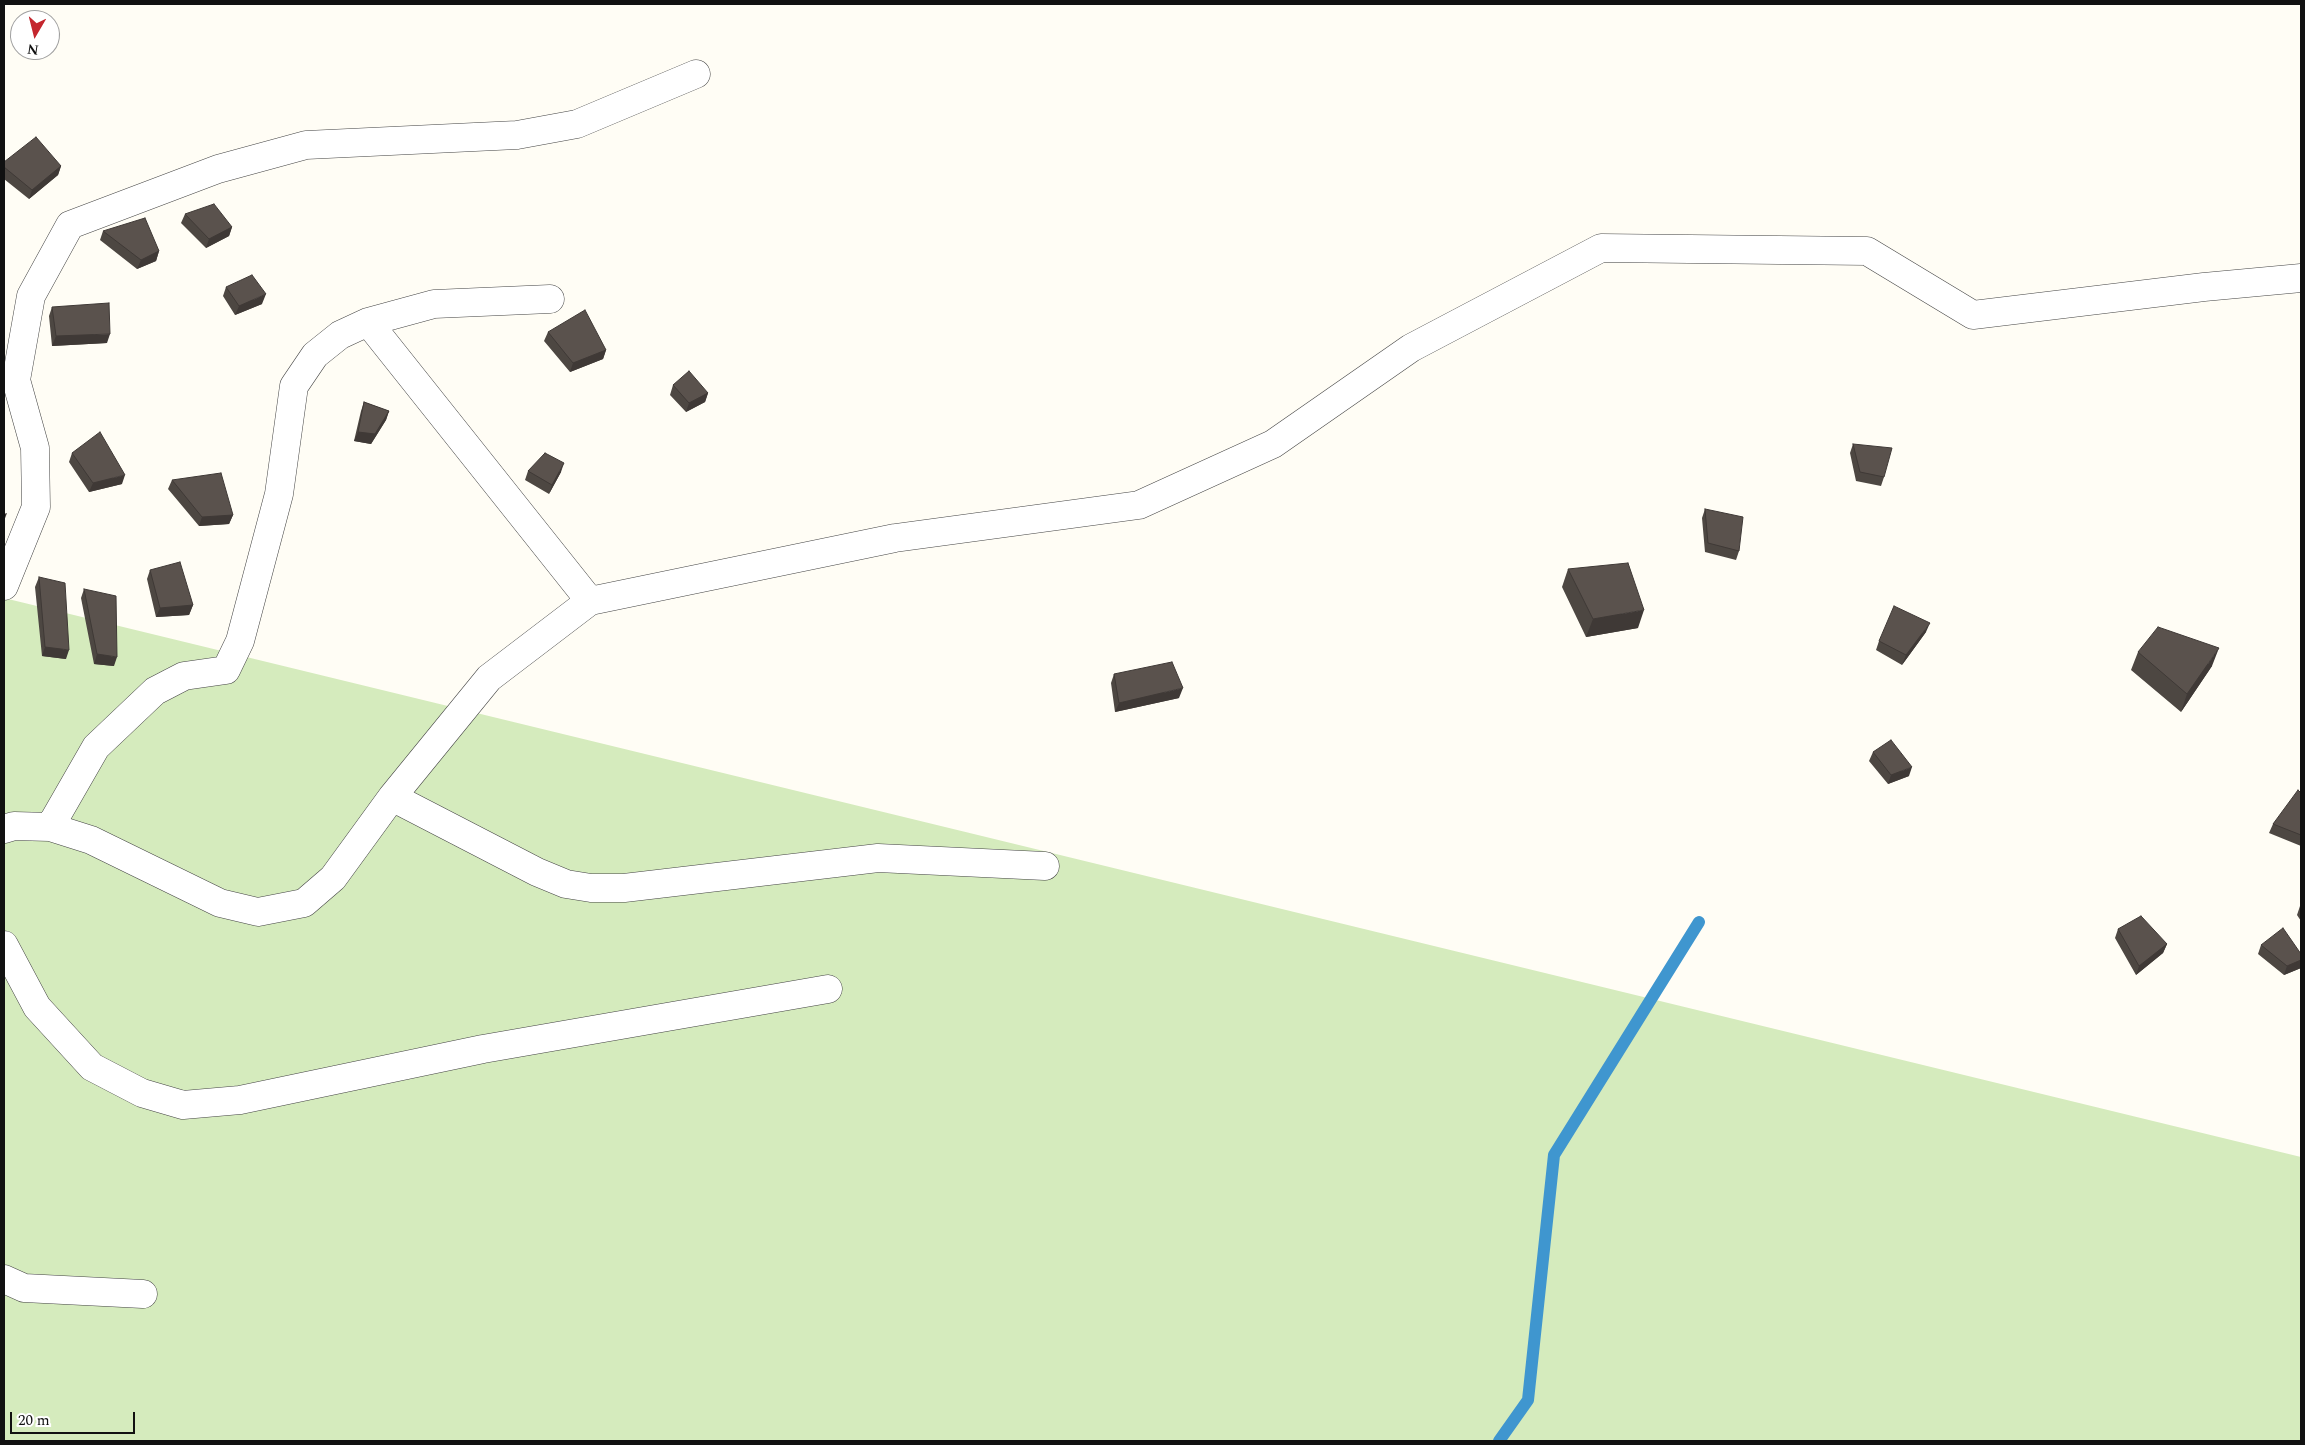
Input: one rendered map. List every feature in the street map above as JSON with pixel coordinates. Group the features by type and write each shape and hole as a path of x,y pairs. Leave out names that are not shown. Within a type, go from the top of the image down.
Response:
{"street":[{"path":"4,586 36,507 35,448 16,380 31,296 70,225 218,169 306,145 517,134 577,124 696,74"},
{"path":"4,829 14,826 50,826 91,840 220,903 258,912 304,903 333,878 392,797 489,678 590,601 895,538 1139,505 1273,444 1411,348 1601,248 1867,250 1974,315 2204,287 2301,278"},
{"path":"50,826 96,748 155,690 184,676 226,670 240,642 279,494 294,386 315,355 340,336 368,322 434,304 550,299"},
{"path":"368,322 590,601"},
{"path":"392,797 536,872 566,884 590,888 624,888 878,858 1045,866"},
{"path":"4,945 37,1007 92,1067 142,1093 183,1105 240,1100 483,1050 828,988"},
{"path":"4,1279 24,1288 143,1294"}],"green space":[{"path":"4,598 2301,1157 2301,1441 4,1441"}],"building":[{"path":"36,137 61,166 32,190 4,167 4,162"},
{"path":"214,204 232,227 209,239 185,214"},
{"path":"145,218 159,251 141,260 103,231"},
{"path":"252,275 266,294 239,306 226,287"},
{"path":"109,303 110,334 56,336 52,307"},
{"path":"585,310 606,350 573,363 548,332"},
{"path":"689,371 708,393 689,403 673,385"},
{"path":"364,402 389,411 375,434 358,432"},
{"path":"100,432 125,475 93,483 72,453"},
{"path":"1853,444 1892,448 1884,477 1860,472"},
{"path":"545,453 564,463 552,485 528,471"},
{"path":"221,473 233,515 202,517 172,480"},
{"path":"1705,509 1743,517 1739,551 1708,543"},
{"path":"180,562 193,605 160,608 150,570"},
{"path":"1628,563 1644,610 1593,619 1568,569"},
{"path":"39,577 65,583 69,650 45,647"},
{"path":"84,589 116,596 117,657 97,654"},
{"path":"1894,606 1930,623 1906,655 1879,641"},
{"path":"2158,627 2219,648 2187,694 2138,652"},
{"path":"1172,662 1183,688 1119,703 1114,674"},
{"path":"1891,740 1912,767 1891,775 1873,752"},
{"path":"2298,790 2301,793 2301,835 2273,824"},
{"path":"2141,916 2167,944 2139,966 2118,929"},
{"path":"2283,928 2301,954 2301,960 2287,966 2261,945"}],"waterway":[{"path":"1499,1441 1528,1400 1554,1155 1699,922"}]}
